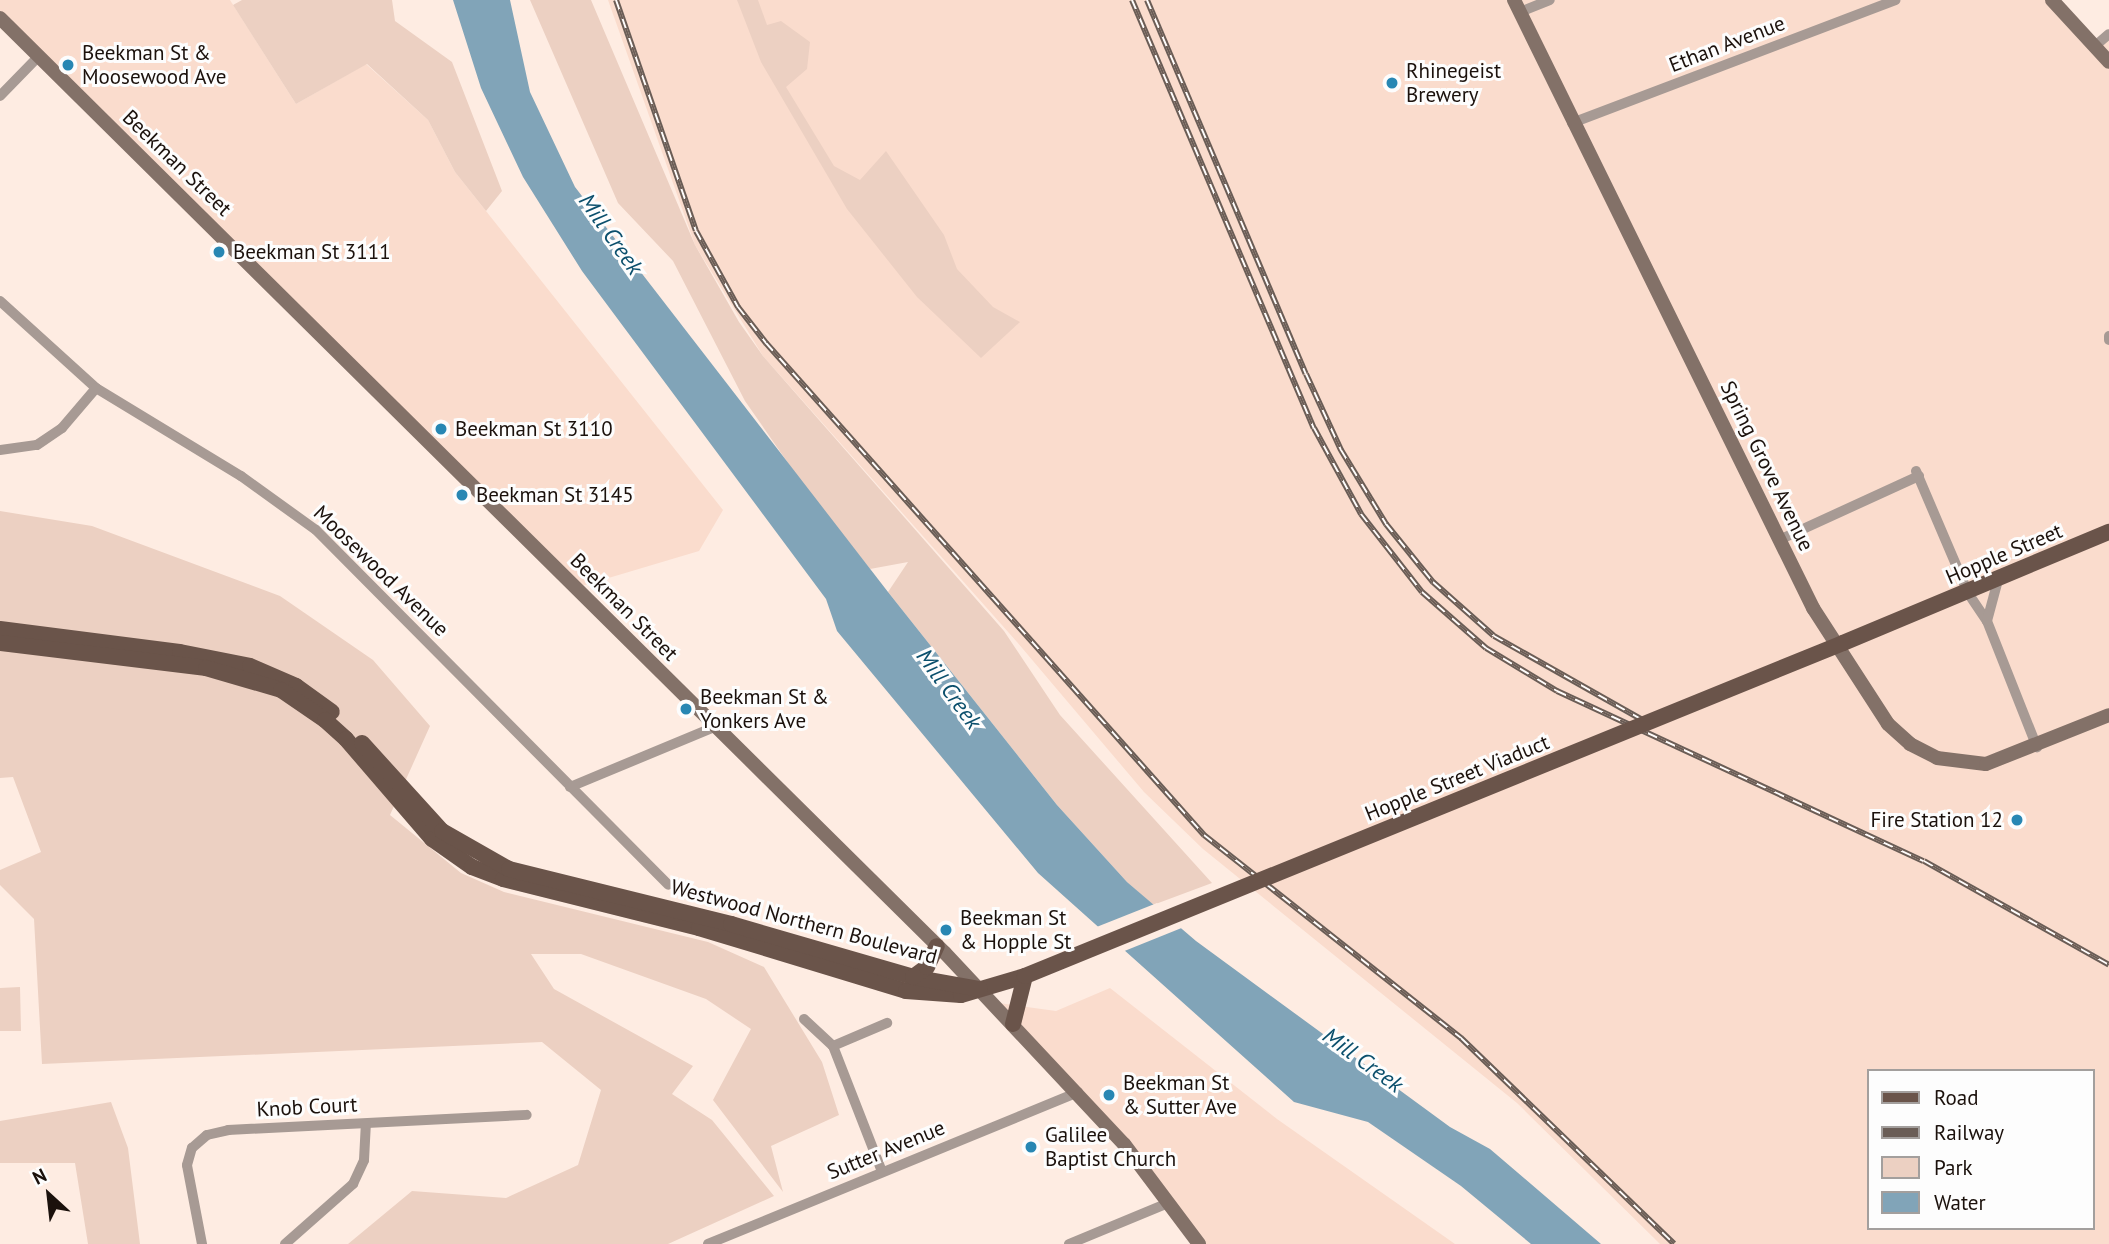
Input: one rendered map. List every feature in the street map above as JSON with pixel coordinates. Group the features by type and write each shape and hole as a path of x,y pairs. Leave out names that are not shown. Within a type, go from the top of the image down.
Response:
{"main road":[{"path":"2052,0 2109,62"},
{"name":"Spring Grove Avenue","path":"1517,6 1572,123 1779,540 1852,673 1888,724 1910,744 1937,758 1966,764 2005,760 2109,715"},
{"name":"Beekman Street","path":"0,18 980,989 1078,1092 1199,1244"},
{"name":"Hopple Street","path":"1916,614 2109,532"},
{"name":"Hopple Street Viaduct","path":"1020,981 1916,614"},
{"name":"Westwood Northern Boulevard","path":"0,629 250,666 314,697 442,831 485,859 509,870 756,930 913,977 980,989"},
{"name":"Westwood Northern Boulevard","path":"0,642 206,668 281,690 346,739 432,839 472,867 503,879 712,932 874,984 937,996 980,989"},
{"path":"913,977 927,967 937,946"},
{"path":"980,989 1020,981 1013,1024"}],"street":[{"path":"1517,6 1550,0"},
{"name":"Ethan Avenue","path":"1572,123 1895,0"},
{"path":"2095,46 2109,34"},
{"path":"0,96 38,57"},
{"name":"Moosewood Avenue","path":"0,301 96,388 241,476 316,530 668,885"},
{"path":"0,450 37,445 62,428 96,388"},
{"path":"1779,540 1917,473 1968,593 1987,621 2037,747"},
{"path":"1987,621 1998,580"},
{"path":"570,786 714,727"},
{"path":"804,1019 833,1046 882,1172"},
{"path":"833,1046 887,1023"},
{"name":"Sutter Avenue","path":"708,1244 1078,1092"},
{"name":"Knob Court","path":"202,1244 187,1165 198,1141 228,1130 527,1115"},
{"path":"285,1244 353,1184 364,1160 366,1124"},
{"path":"1069,1244 1168,1203"}],"shaded area":[{"path":"0,0 230,0 296,104 366,64 428,120 455,172 723,510 699,551 575,588 0,18"},
{"path":"608,0 2052,0 2095,46 2109,34 2109,1244 1660,1244 1517,1103 1203,849 1144,792 1017,642 763,356 695,245"},
{"path":"1110,988 1277,1119 1455,1244 1199,1244 1124,1144 992,1002 1056,1011"}],"green space":[{"path":"242,0 392,0 395,21 452,62 502,191 486,211 455,172 428,120 367,64 296,104 233,5"},
{"path":"530,0 591,0 695,245 739,322 763,356 1004,631 1060,715 1212,883 1153,905 1127,882 1057,805 888,592 908,562 870,569 804,486 745,401 673,261 618,203"},
{"path":"737,0 758,0 767,25 781,21 810,42 807,69 786,87 834,166 860,180 886,151 944,235 957,269 993,307 1020,322 981,358 917,297 847,209 761,62"},
{"path":"0,511 92,526 280,596 373,660 430,726 390,815 461,873 504,892 708,942 764,967 822,1062 839,1115 771,1146 783,1192 713,1100 751,1029 706,999 581,954 531,954 554,989 693,1066 672,1094 712,1120 774,1196 668,1244 348,1244 412,1191 506,1198 578,1165 601,1090 542,1042 42,1064 34,919 0,885 0,870 41,852 13,777 0,778"},
{"path":"20,987 21,1031 0,1031 0,988"},
{"path":"111,1102 128,1148 140,1244 88,1244 75,1163 0,1163 0,1121"}],"water":[{"name":"Mill Creek","path":"453,0 510,0 530,92 575,187 888,592 1057,805 1127,882 1196,941 1450,1127 1490,1149 1601,1244 1531,1244 1461,1186 1368,1122 1294,1102 1038,873 837,631 826,599 582,271 523,177 481,88"}],"pier":[{"path":"1157,903 1184,927 1122,952 1094,928"}],"railway":[{"path":"616,0 696,231 738,307 766,343 1204,835 1461,1038 1674,1244"},
{"path":"1132,0 1314,428 1361,514 1422,592 1486,648 1557,691 1924,861 2109,965"},
{"path":"1147,0 1306,374 1341,450 1386,524 1433,582 1494,636 1644,721"}],"place":[{"name":"Beekman St & Moosewood Ave","path":"68,65"},
{"name":"Rhinegeist Brewery","path":"1392,83"},
{"name":"Beekman St 3111","path":"219,252"},
{"name":"Beekman St 3110","path":"441,429"},
{"name":"Beekman St 3145","path":"462,495"},
{"name":"Beekman St & Yonkers Ave","path":"686,709"},
{"name":"Fire Station 12","path":"2017,820"},
{"name":"Beekman St & Hopple St","path":"946,930"},
{"name":"Beekman St & Sutter Ave","path":"1109,1095"},
{"name":"Galilee Baptist Church","path":"1031,1147"}]}
